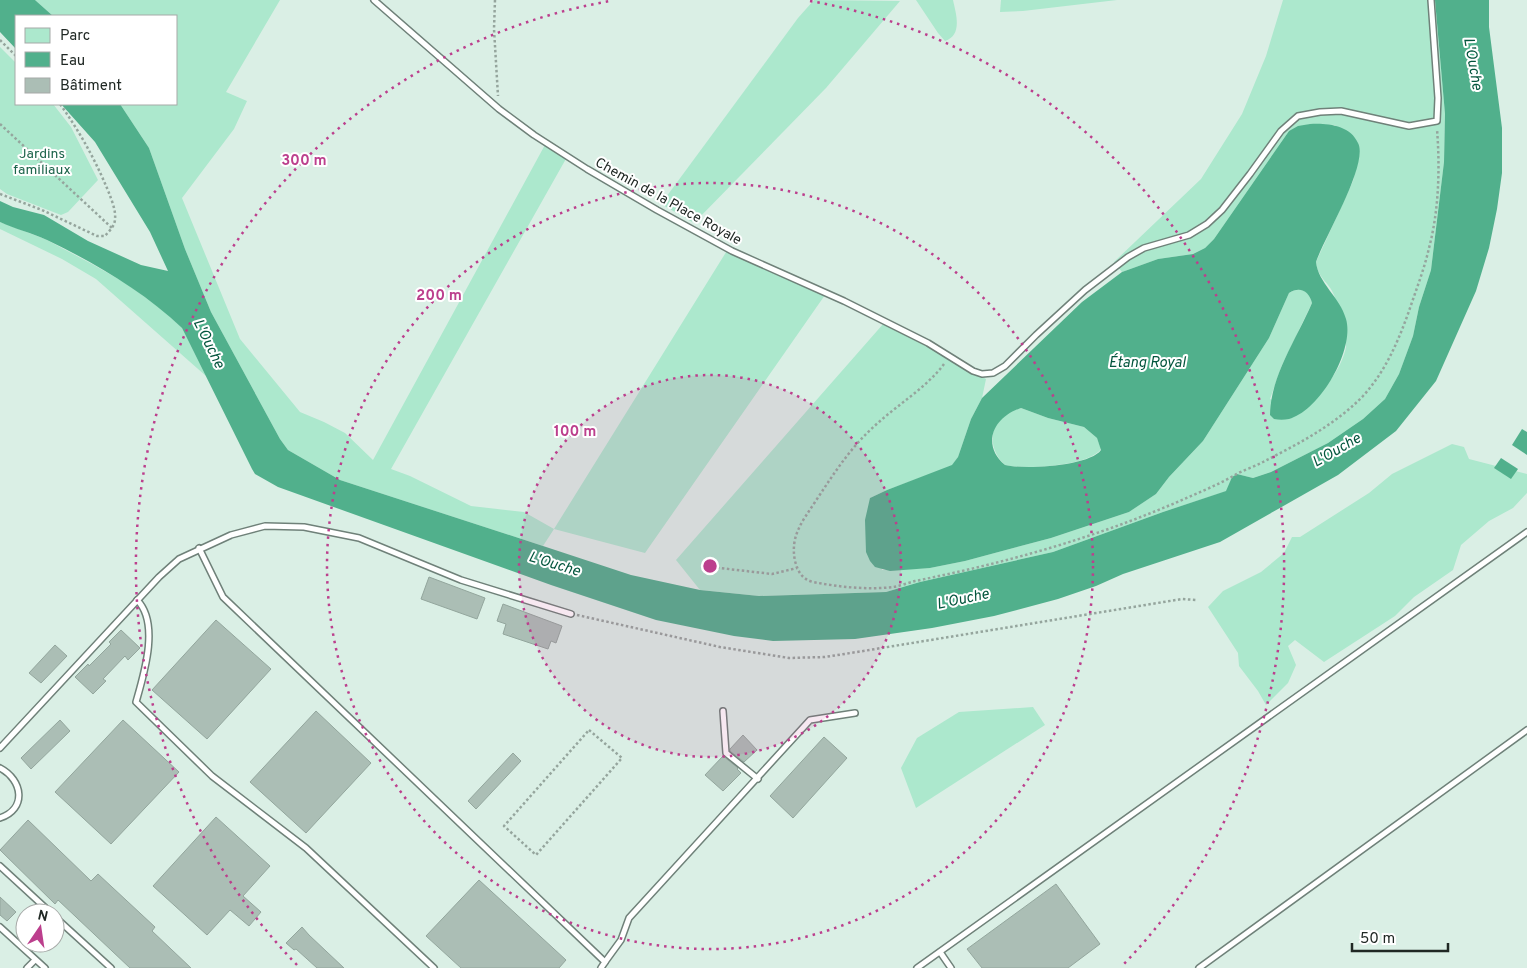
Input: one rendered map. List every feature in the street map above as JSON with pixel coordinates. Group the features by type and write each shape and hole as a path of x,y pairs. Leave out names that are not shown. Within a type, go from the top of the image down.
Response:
{"lane":[{"name":"Chemin de la Place Royale","path":"374,0 499,109 534,135 580,164 657,210 732,251 844,301 928,343 973,371 982,374 993,373 1005,366 1085,290 1128,257 1144,248 1189,235 1207,224 1222,210 1281,131 1298,116 1341,111 1408,126 1437,121"},
{"path":"1430,0 1438,98 1437,121"},
{"path":"0,748 137,600 179,559 199,548 231,535 266,526 304,527 359,538 462,580 571,614"},
{"path":"917,968 1527,532"},
{"path":"199,548 223,597 605,962"},
{"path":"137,600 144,607 148,628 145,670 136,702 212,776 306,848 434,968"},
{"path":"723,711 726,753 758,779"},
{"path":"601,968 621,940 629,918 810,720 855,713"},
{"path":"1199,968 1527,730"},
{"path":"0,768 14,778 19,794 17,803 12,811 0,818"},
{"path":"0,866 40,903"},
{"path":"65,925 111,968"},
{"path":"0,927 45,968"},
{"path":"940,952 951,968"},
{"path":"27,968 35,960"}],"path":[{"path":"495,0 494,29 499,109"},
{"path":"0,40 15,55"},
{"path":"0,194 42,210 97,236 105,236 112,228 116,220 113,204 99,166 61,105"},
{"path":"949,356 943,366 878,422 848,453 803,520 795,536 793,550 800,575 808,581 844,586 894,587 915,580 1049,550 1133,521 1231,478 1327,426 1363,396 1379,376 1397,343 1408,313 1434,227 1438,183 1437,121"},
{"path":"0,124 112,228"},
{"path":"702,566 772,574 797,568"},
{"path":"571,614 720,647 789,658 849,653 1182,599 1197,600"},
{"path":"589,730 622,758 580,806 536,855 504,826 589,730"}],"green space":[{"path":"35,0 280,0 226,92 247,101 234,129 182,198 240,339 300,412 345,433 373,460 546,143 567,157 391,469 410,476 471,506 524,512 554,529 543,546 340,480 288,450 280,439 211,312 185,249 149,148 121,105 178,105 178,15 52,15"},
{"path":"814,0 900,1 826,88 694,223 661,204 798,18"},
{"path":"916,0 953,0 957,23 951,38 945,41"},
{"path":"1001,0 1117,0 1000,12"},
{"path":"1283,0 1435,0 1445,114 1444,162 1431,270 1419,307 1413,336 1399,374 1385,399 1363,419 1328,443 1271,472 1253,478 1237,474 1232,477 1227,491 1053,552 920,582 886,592 759,596 700,590 676,560 884,323 986,379 982,398 971,419 958,457 952,466 870,498 882,570 930,568 965,561 1051,538 1129,512 1156,494 1169,477 1203,441 1269,338 1289,293 1297,290 1307,293 1312,303 1282,365 1270,399 1301,413 1308,407 1322,392 1340,365 1346,347 1335,299 1332,291 1321,276 1316,262 1353,181 1358,161 1335,125 1310,124 1289,131 1214,239 1205,248 1193,254 1158,259 1122,272 1114,262 1201,179 1242,114 1266,56"},
{"name":"Jardins familiaux","path":"0,47 15,62 15,105 54,105 71,127 98,180 68,212 61,215 7,194 0,189"},
{"path":"0,222 45,239 92,264 127,284 165,312 182,328 206,376 96,279 62,259 0,229"},
{"path":"728,249 825,295 645,553 554,529"},
{"path":"1021,408 1048,418 1084,427 1097,438 1101,449 1094,455 1071,463 1041,467 1005,465 994,448 993,434 1003,416"},
{"path":"1452,444 1464,447 1469,459 1527,474 1527,493 1513,508 1489,521 1461,545 1453,570 1414,597 1395,616 1324,662 1295,640 1288,646 1296,665 1288,683 1266,705 1239,666 1238,653 1208,607 1223,591 1261,572 1284,553 1292,537 1300,537 1369,493 1392,474"},
{"path":"1033,707 1045,725 916,808 901,768 917,738 959,712"}],"water":[{"path":"0,0 35,0 52,15 15,15 15,48 0,32"},
{"name":"L'Ouche","path":"1435,0 1489,0 1489,27 1502,128 1502,173 1489,248 1476,291 1436,381 1396,431 1338,475 1220,542 1123,574 1096,586 1058,599 994,616 932,628 855,639 773,641 734,636 656,620 551,585 278,487 255,474 182,328 135,290 101,268 47,240 0,222 0,201 13,207 44,215 88,241 141,265 168,271 150,232 95,142 62,105 121,105 149,148 185,249 211,312 280,439 288,450 340,480 631,575 700,590 759,596 886,592 920,582 1053,552 1226,491 1232,477 1237,474 1253,478 1271,472 1328,443 1363,419 1385,399 1399,374 1413,336 1419,307 1431,270 1444,162 1445,114"},
{"name":"Étang Royal","path":"1324,124 1344,129 1350,132 1358,143 1360,153 1352,184 1316,262 1321,277 1343,311 1347,332 1340,362 1323,392 1312,404 1301,414 1289,419 1274,419 1270,415 1271,400 1285,358 1312,303 1309,295 1304,291 1297,290 1289,293 1269,338 1203,441 1169,477 1156,494 1129,512 1051,538 965,561 930,568 890,571 875,567 866,552 865,520 870,498 952,465 958,457 971,419 982,398 1082,302 1122,272 1158,259 1193,254 1205,248 1214,239 1289,131 1298,126","holes":["1021,408 1048,418 1084,427 1097,438 1101,450 1084,460 1071,463 1041,467 1005,465 993,449 992,441 997,425 1003,418"]},
{"path":"1522,429 1527,432 1527,455 1512,445"},
{"path":"1501,458 1518,469 1511,479 1494,468"}],"building":[{"path":"429,577 485,598 477,619 421,599"},
{"path":"503,604 562,626 556,643 551,641 548,649 503,634 506,624 497,621"},
{"path":"216,620 271,669 207,739 152,690"},
{"path":"121,630 140,648 128,660 125,656 103,679 106,681 93,694 75,677 111,644 109,642"},
{"path":"55,645 67,656 41,683 29,673"},
{"path":"316,711 371,763 306,833 250,782"},
{"path":"60,720 70,731 31,769 21,758"},
{"path":"123,720 179,772 111,844 55,792"},
{"path":"743,735 757,750 744,762 730,751"},
{"path":"824,737 847,758 793,818 770,796"},
{"path":"513,753 521,761 476,809 468,801"},
{"path":"723,756 738,768 741,773 723,791 705,775"},
{"path":"216,817 270,866 243,896 261,912 249,926 230,910 207,935 153,886"},
{"path":"28,820 91,881 98,874 155,927 152,931 191,968 130,968 65,907 65,903 61,903 58,900 54,903 0,850"},
{"path":"479,880 566,960 559,968 461,968 426,936"},
{"path":"1056,884 1100,944 1068,968 982,968 967,949"},
{"path":"0,897 15,913 7,921 0,915"},
{"path":"302,927 344,968 317,968 296,949 294,950 286,943"}]}
